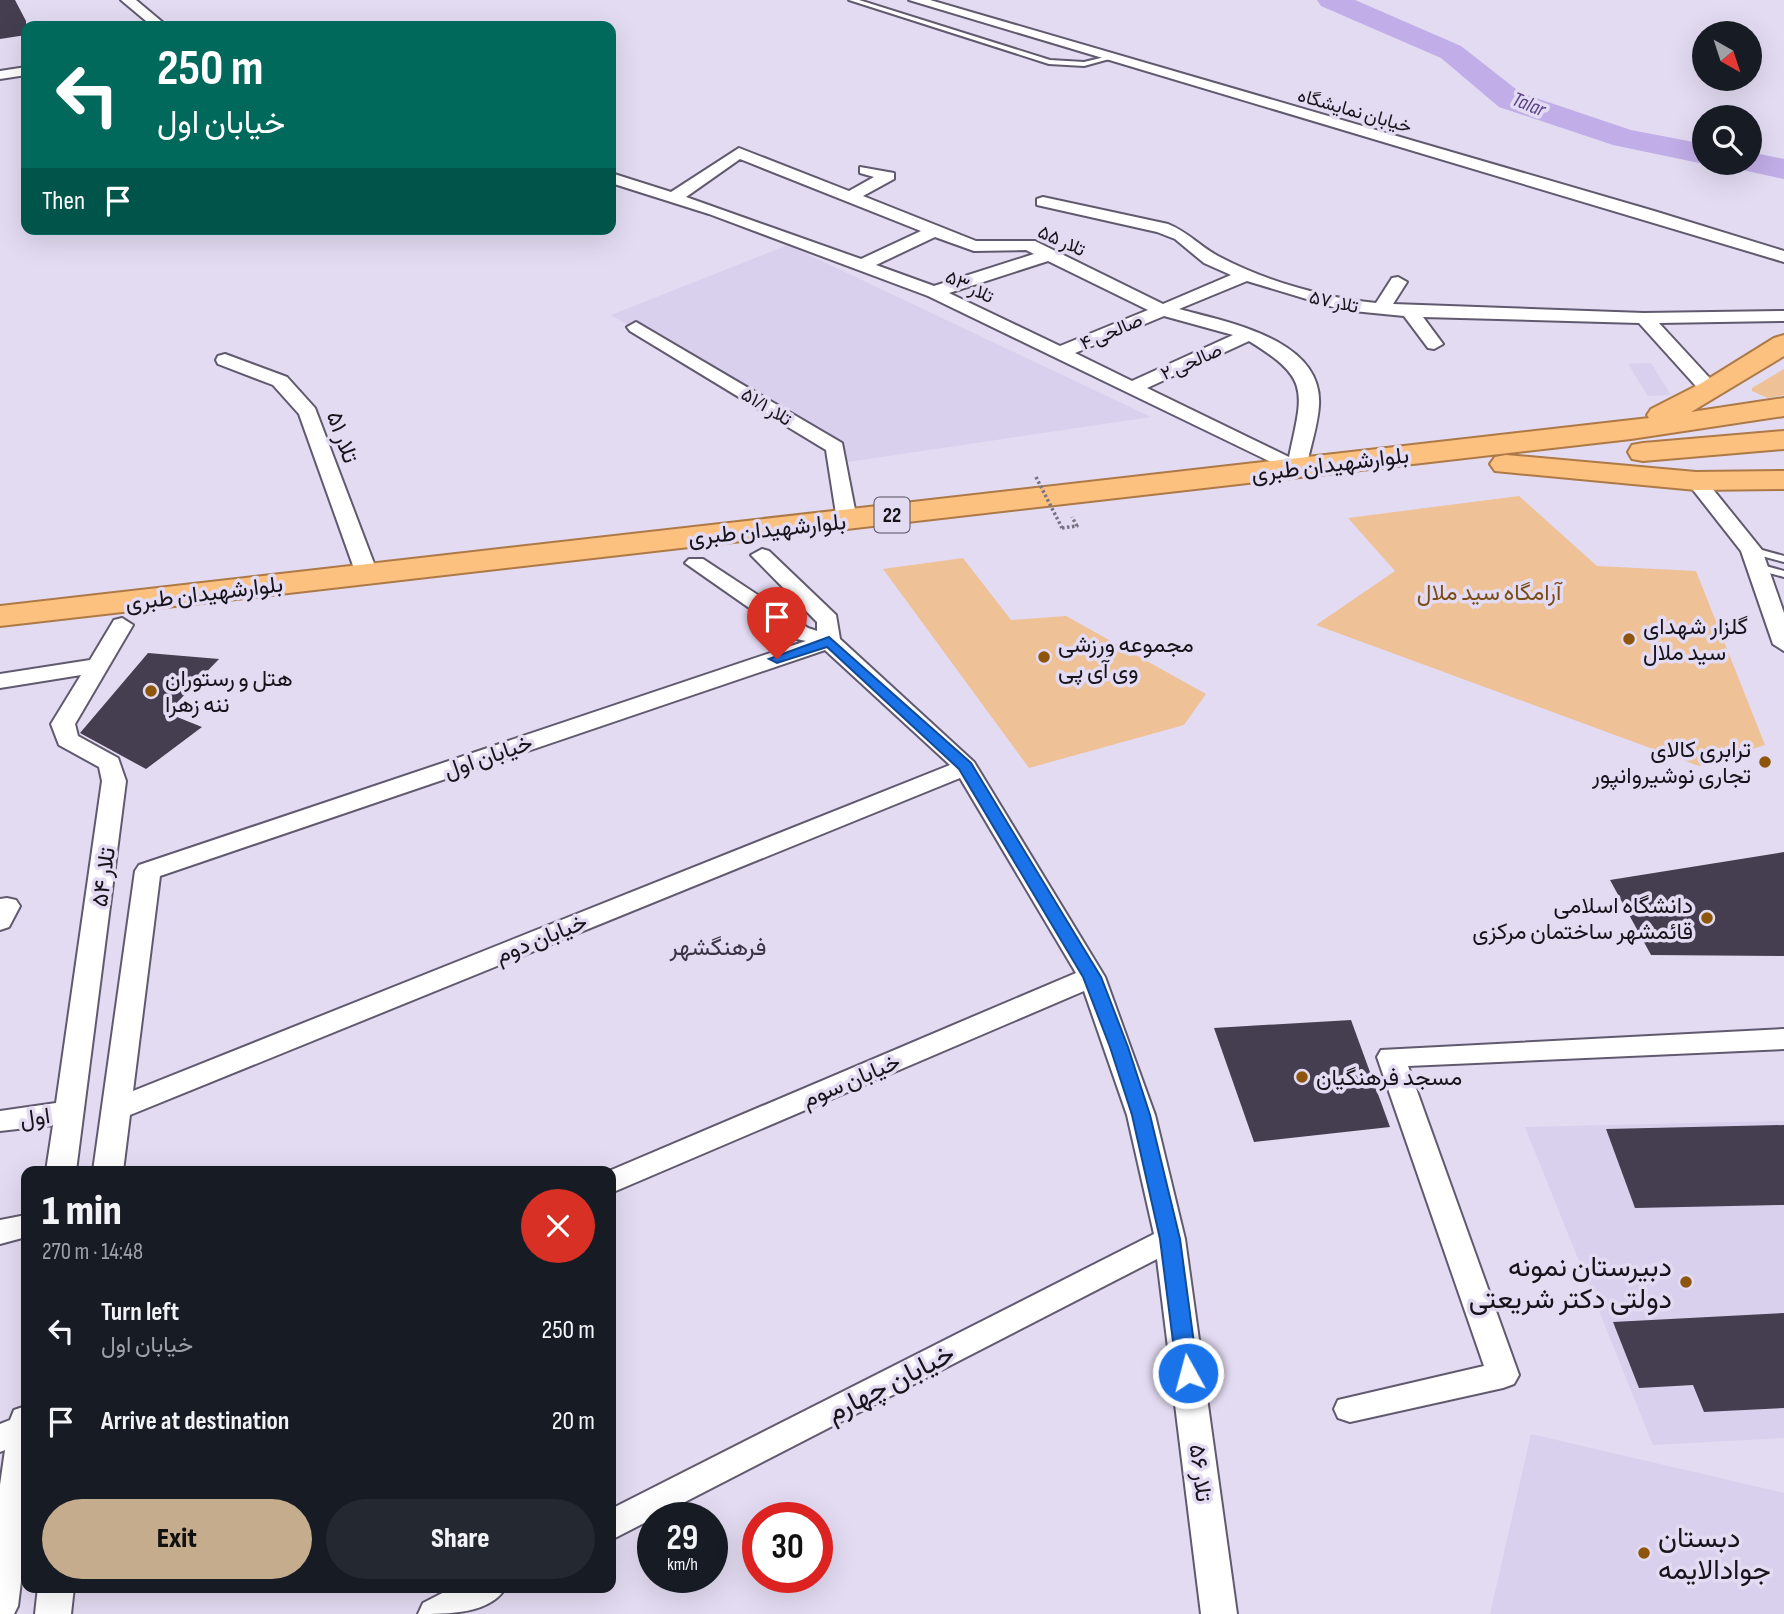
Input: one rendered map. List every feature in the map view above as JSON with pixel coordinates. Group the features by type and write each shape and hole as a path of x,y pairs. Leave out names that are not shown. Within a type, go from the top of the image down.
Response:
{"highway":[{"path":"1631,430 1710,390 1784,344"},
{"name":"بلوارشهیدان طبری","path":"0,617 1631,430 1784,407"},
{"name":"بلوارشهیدان طبری","path":"0,643 122,625 1067,522 1506,464 1784,440"},
{"path":"1506,464 1696,481 1784,480"}],"street":[{"path":"128,0 153,21"},
{"name":"خیابان نمایشگاه","path":"916,0 1648,214 1784,257"},
{"name":"خیابان نمایشگاه","path":"953,0 1784,243"},
{"path":"0,75 21,72"},
{"name":"تلار ۵۵","path":"673,198 739,153 974,246 1029,245 1162,310 1250,334 1288,356 1303,374 1310,402 1296,468"},
{"path":"849,197 888,176 866,170"},
{"name":"تلار ۵۳","path":"616,180 864,264 934,292 1296,468"},
{"name":"تلار ۵۷","path":"1043,202 1162,228 1181,235 1210,259 1246,275 1313,297 1380,310 1644,318 1784,316"},
{"path":"864,264 934,231"},
{"path":"934,292 1049,255"},
{"name":"صالحی ۴","path":"1060,353 1246,275"},
{"path":"1380,310 1398,282"},
{"path":"1410,311 1434,344"},
{"path":"1644,318 1710,390"},
{"name":"تلار ۵۱/۱","path":"636,327 835,447 847,520"},
{"name":"صالحی ۲","path":"1132,388 1250,334"},
{"name":"تلار ۵۱","path":"225,360 280,381 308,412 367,575"},
{"path":"1696,481 1753,558 1784,644"},
{"path":"696,563 800,633 829,641 828,620 762,555"},
{"name":"تلار ۵۴","path":"62,1166 114,781 110,763 67,740 63,724 122,625"},
{"name":"تلار ۵۶","path":"829,641 965,767 1092,977 1141,1115 1170,1239 1219,1614"},
{"name":"خیابان اول","path":"116,1110 148,871 829,641"},
{"path":"0,681 97,666"},
{"name":"خیابان دوم","path":"116,1110 965,767"},
{"name":"خیابان سوم","path":"616,1180 1092,977"},
{"path":"1350,1409 1503,1375 1391,1057 1784,1039"},
{"path":"109,1166 116,1110"},
{"name":"اول","path":"0,1121 70,1112"},
{"path":"0,1233 21,1227"},
{"name":"خیابان چهارم","path":"616,1522 1170,1239"},
{"path":"0,1606 17,1429"},
{"path":"53,1614 55,1593"},
{"path":"436,1614 477,1593"}],"lane":[{"path":"852,0 1049,62 1084,64 1109,58"},
{"path":"1753,558 1784,559"},
{"path":"1753,558 1784,575"}],"path":[{"path":"1036,477 1067,522"}],"shaded area":[{"path":"788,245 1151,417 848,462 611,315"},
{"path":"1651,363 1671,395 1648,396 1628,364"},
{"name":"دبیرستان نمونه دولتی دکتر شریعتی","path":"1784,1121 1784,1438 1653,1445 1525,1127"},
{"name":"دبستان جوادالایمه","path":"1531,1434 1784,1493 1784,1614 1490,1614"}],"green space":[{"path":"1784,369 1784,395 1768,398 1752,391 1752,388"},
{"name":"آرامگاه سید ملال","path":"1519,496 1597,566 1696,571 1765,745 1699,766 1316,625 1395,571 1348,518"},
{"name":"مجموعه ورزشی وی آی پی","path":"963,558 1011,620 1066,616 1206,694 1184,725 1029,768 883,569"}],"building":[{"path":"0,0 15,0 26,21 21,21 21,36 0,39"},
{"name":"هتل و رستوران ننه زهرا","path":"148,653 219,659 167,713 202,727 146,769 80,733"},
{"name":"دانشگاه اسلامی قائمشهر ساختمان مرکزی","path":"1784,852 1784,956 1651,955 1610,880"},
{"name":"مسجد فرهنگیان","path":"1351,1020 1390,1127 1254,1142 1214,1028"},
{"path":"1784,1125 1784,1205 1635,1208 1606,1129"},
{"path":"1784,1313 1784,1408 1704,1412 1693,1385 1639,1388 1613,1322"}],"waterway":[{"name":"Talar","path":"1331,0 1451,52 1510,100 1624,138 1692,152"},
{"name":"Talar","path":"1762,164 1784,169"}],"place":[{"name":"گلزار شهدای سید ملال","path":"1629,639"},
{"name":"مجموعه ورزشی وی آی پی","path":"1044,657"},
{"name":"هتل و رستوران ننه زهرا","path":"151,691"},
{"name":"ترابری کالای تجاری نوشیروانپور","path":"1765,762"},
{"name":"دانشگاه اسلامی قائمشهر ساختمان مرکزی","path":"1707,918"},
{"name":"مسجد فرهنگیان","path":"1302,1077"},
{"name":"دبیرستان نمونه دولتی دکتر شریعتی","path":"1686,1282"},
{"name":"دبستان جوادالایمه","path":"1644,1553"}],"district":[{"name":"فرهنگشهر","path":"718,947"}],"route":[{"path":"777,659 829,641 965,767 1092,977 1141,1115 1170,1239 1188,1373"}]}
